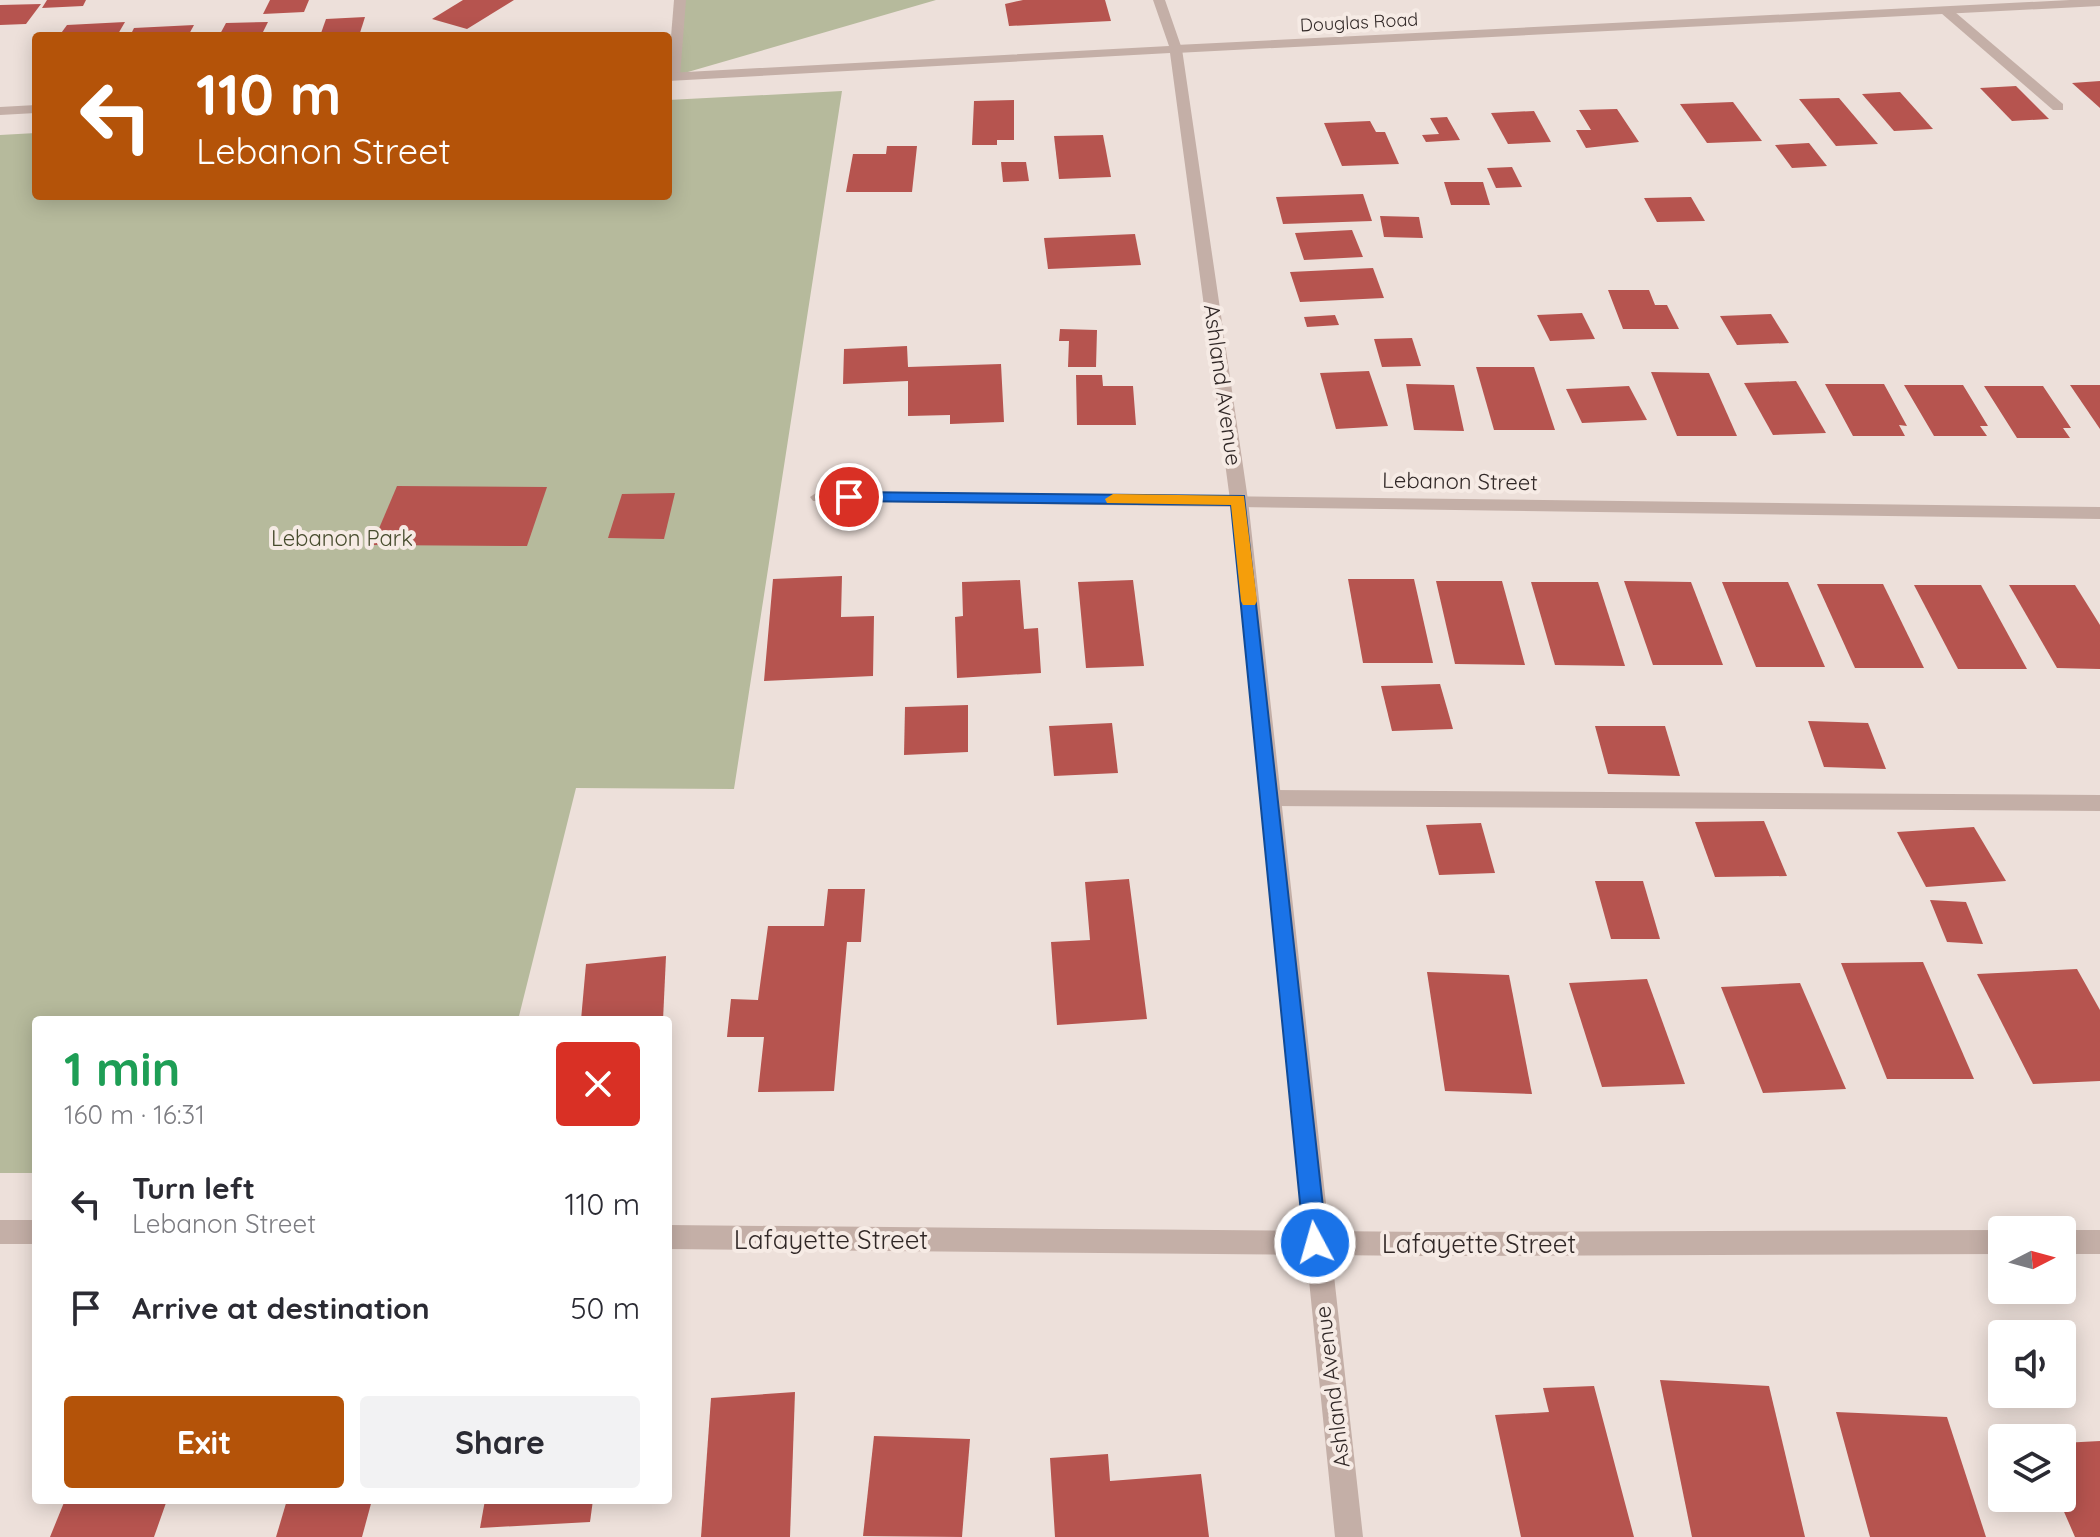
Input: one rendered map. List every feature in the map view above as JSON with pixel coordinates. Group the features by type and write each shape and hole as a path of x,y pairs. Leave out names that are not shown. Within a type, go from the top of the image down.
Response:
{"street":[{"path":"672,68 680,0"},
{"name":"Ashland Avenue","path":"1159,0 1176,49 1239,500 1315,1243 1349,1537"},
{"name":"Douglas Road","path":"672,77 2100,2"},
{"path":"1945,10 2058,107"},
{"path":"0,111 32,109"},
{"name":"Lebanon Street","path":"819,497 2100,513"},
{"path":"1270,798 2100,803"},
{"path":"0,1232 32,1232"},
{"name":"Lafayette Street","path":"672,1237 1315,1243 1988,1242"},
{"path":"2076,1242 2100,1242"}],"green space":[{"path":"681,0 936,0 674,76"},
{"name":"Lebanon Park","path":"842,91 734,789 576,788 519,1016 32,1016 32,1173 0,1173 0,135 32,133 32,200 672,200 672,100"}],"building":[{"path":"47,0 86,0 83,6 42,8"},
{"path":"270,0 309,0 304,12 263,14"},
{"path":"463,0 514,0 467,29 432,19"},
{"path":"1023,0 1105,0 1111,21 1009,26 1005,4"},
{"path":"41,4 26,24 0,25 0,5"},
{"path":"365,17 360,32 321,32 326,19"},
{"path":"125,22 119,32 62,32 67,25"},
{"path":"268,22 263,32 221,32 226,23"},
{"path":"194,25 190,32 132,32 134,28"},
{"path":"2100,81 2100,108 2072,83"},
{"path":"2016,86 2049,119 2012,121 1980,88"},
{"path":"1900,92 1933,129 1894,131 1862,94"},
{"path":"1839,98 1878,144 1836,146 1799,99"},
{"path":"1014,100 1014,140 997,140 997,145 972,145 974,101"},
{"path":"1733,102 1762,141 1707,143 1680,104"},
{"path":"1617,109 1639,142 1586,148 1576,130 1591,130 1579,110"},
{"path":"1534,111 1551,142 1508,144 1491,113"},
{"path":"1447,117 1460,140 1426,142 1422,135 1439,134 1430,118"},
{"path":"1370,121 1376,132 1385,132 1399,164 1342,166 1324,123"},
{"path":"1103,135 1111,177 1059,179 1054,136"},
{"path":"1809,143 1827,166 1792,168 1775,145"},
{"path":"887,146 917,146 912,192 846,192 853,154 886,154"},
{"path":"1001,162 1026,162 1029,181 1003,182"},
{"path":"1512,167 1522,187 1496,188 1487,168"},
{"path":"1444,182 1483,182 1490,205 1451,205"},
{"path":"1363,194 1372,221 1283,224 1276,197"},
{"path":"1691,197 1705,221 1657,222 1644,198"},
{"path":"1380,216 1419,217 1423,238 1384,237"},
{"path":"1352,230 1363,257 1304,260 1295,233"},
{"path":"1135,234 1141,265 1048,269 1044,238"},
{"path":"1373,268 1384,298 1300,302 1290,272"},
{"path":"1608,290 1649,290 1655,305 1667,305 1679,329 1623,329"},
{"path":"1582,313 1595,339 1550,341 1537,315"},
{"path":"1771,314 1789,343 1737,345 1720,316"},
{"path":"1335,315 1339,325 1307,327 1304,317"},
{"path":"1060,329 1097,330 1096,367 1068,367 1069,341 1059,341"},
{"path":"1412,338 1421,366 1382,367 1374,339"},
{"path":"907,346 908,367 1001,364 1004,422 950,424 950,415 908,416 908,381 843,384 844,349"},
{"path":"1476,367 1534,367 1555,430 1494,430"},
{"path":"1369,371 1388,426 1336,429 1320,373"},
{"path":"1651,372 1709,373 1737,436 1677,436"},
{"path":"1076,375 1102,375 1103,386 1133,386 1136,425 1077,425"},
{"path":"1796,381 1826,433 1773,435 1744,383"},
{"path":"1406,384 1454,385 1464,431 1414,430"},
{"path":"1825,384 1884,384 1907,426 1899,425 1905,436 1853,436"},
{"path":"1904,385 1963,385 1988,426 1980,426 1987,436 1934,436"},
{"path":"2070,385 2100,385 2100,429"},
{"path":"1629,386 1647,420 1582,423 1566,389"},
{"path":"1984,386 2043,386 2071,428 2063,428 2070,438 2017,438"},
{"path":"397,486 547,487 527,546 372,545"},
{"path":"675,493 664,539 608,538 622,494"},
{"path":"842,576 841,617 874,616 873,676 764,681 773,579"},
{"path":"1348,579 1414,579 1433,663 1363,663"},
{"path":"1020,580 1024,629 1038,628 1041,673 957,678 955,617 963,616 962,582"},
{"path":"1133,580 1144,666 1086,668 1078,582"},
{"path":"1436,581 1502,581 1525,665 1455,664"},
{"path":"1624,581 1691,582 1723,665 1653,665"},
{"path":"1531,582 1598,582 1625,666 1555,665"},
{"path":"1722,582 1788,582 1825,667 1756,667"},
{"path":"1817,584 1883,584 1924,668 1855,668"},
{"path":"1914,585 1981,585 2027,669 1958,669"},
{"path":"2009,585 2075,585 2100,625 2100,669 2057,668"},
{"path":"1440,684 1453,729 1392,731 1381,686"},
{"path":"968,705 968,752 904,755 905,707"},
{"path":"1808,721 1868,723 1886,769 1824,767"},
{"path":"1112,723 1118,773 1054,776 1049,726"},
{"path":"1595,726 1665,726 1680,776 1608,774"},
{"path":"1764,821 1787,876 1715,877 1695,822"},
{"path":"1481,823 1495,873 1439,875 1426,825"},
{"path":"1974,827 2006,881 1926,887 1897,832"},
{"path":"1129,879 1147,1019 1057,1025 1051,942 1090,940 1085,882"},
{"path":"1595,881 1643,881 1660,939 1611,939"},
{"path":"828,889 865,889 861,942 847,942 834,1091 758,1092 764,1037 727,1037 731,999 758,1000 768,926 824,926"},
{"path":"1930,900 1966,902 1983,944 1947,942"},
{"path":"666,956 663,1016 581,1016 586,964"},
{"path":"1923,962 1974,1079 1887,1079 1841,963"},
{"path":"2077,969 2100,1010 2100,1081 2033,1084 1977,974"},
{"path":"1427,972 1509,975 1532,1094 1445,1091"},
{"path":"1647,979 1685,1084 1602,1087 1569,983"},
{"path":"1800,983 1846,1089 1763,1093 1721,987"},
{"path":"1660,1380 1769,1386 1805,1537 1692,1537"},
{"path":"1594,1386 1634,1537 1521,1537 1495,1415 1549,1412 1543,1388"},
{"path":"795,1392 790,1537 701,1537 711,1398"},
{"path":"1836,1412 1947,1417 1986,1537 1870,1537"},
{"path":"874,1436 970,1439 962,1537 863,1536"},
{"path":"2100,1441 2100,1537 2075,1537 2064,1512 2076,1512 2076,1442"},
{"path":"1108,1454 1110,1481 1201,1474 1209,1537 1055,1537 1050,1458"},
{"path":"63,1504 166,1504 154,1537 50,1537"},
{"path":"286,1504 371,1504 362,1537 276,1537"},
{"path":"484,1504 592,1504 590,1522 480,1528"}],"slow traffic":[{"path":"1113,499 1239,500 1249,601"}],"route":[{"path":"849,497 1239,500 1315,1243"}]}
